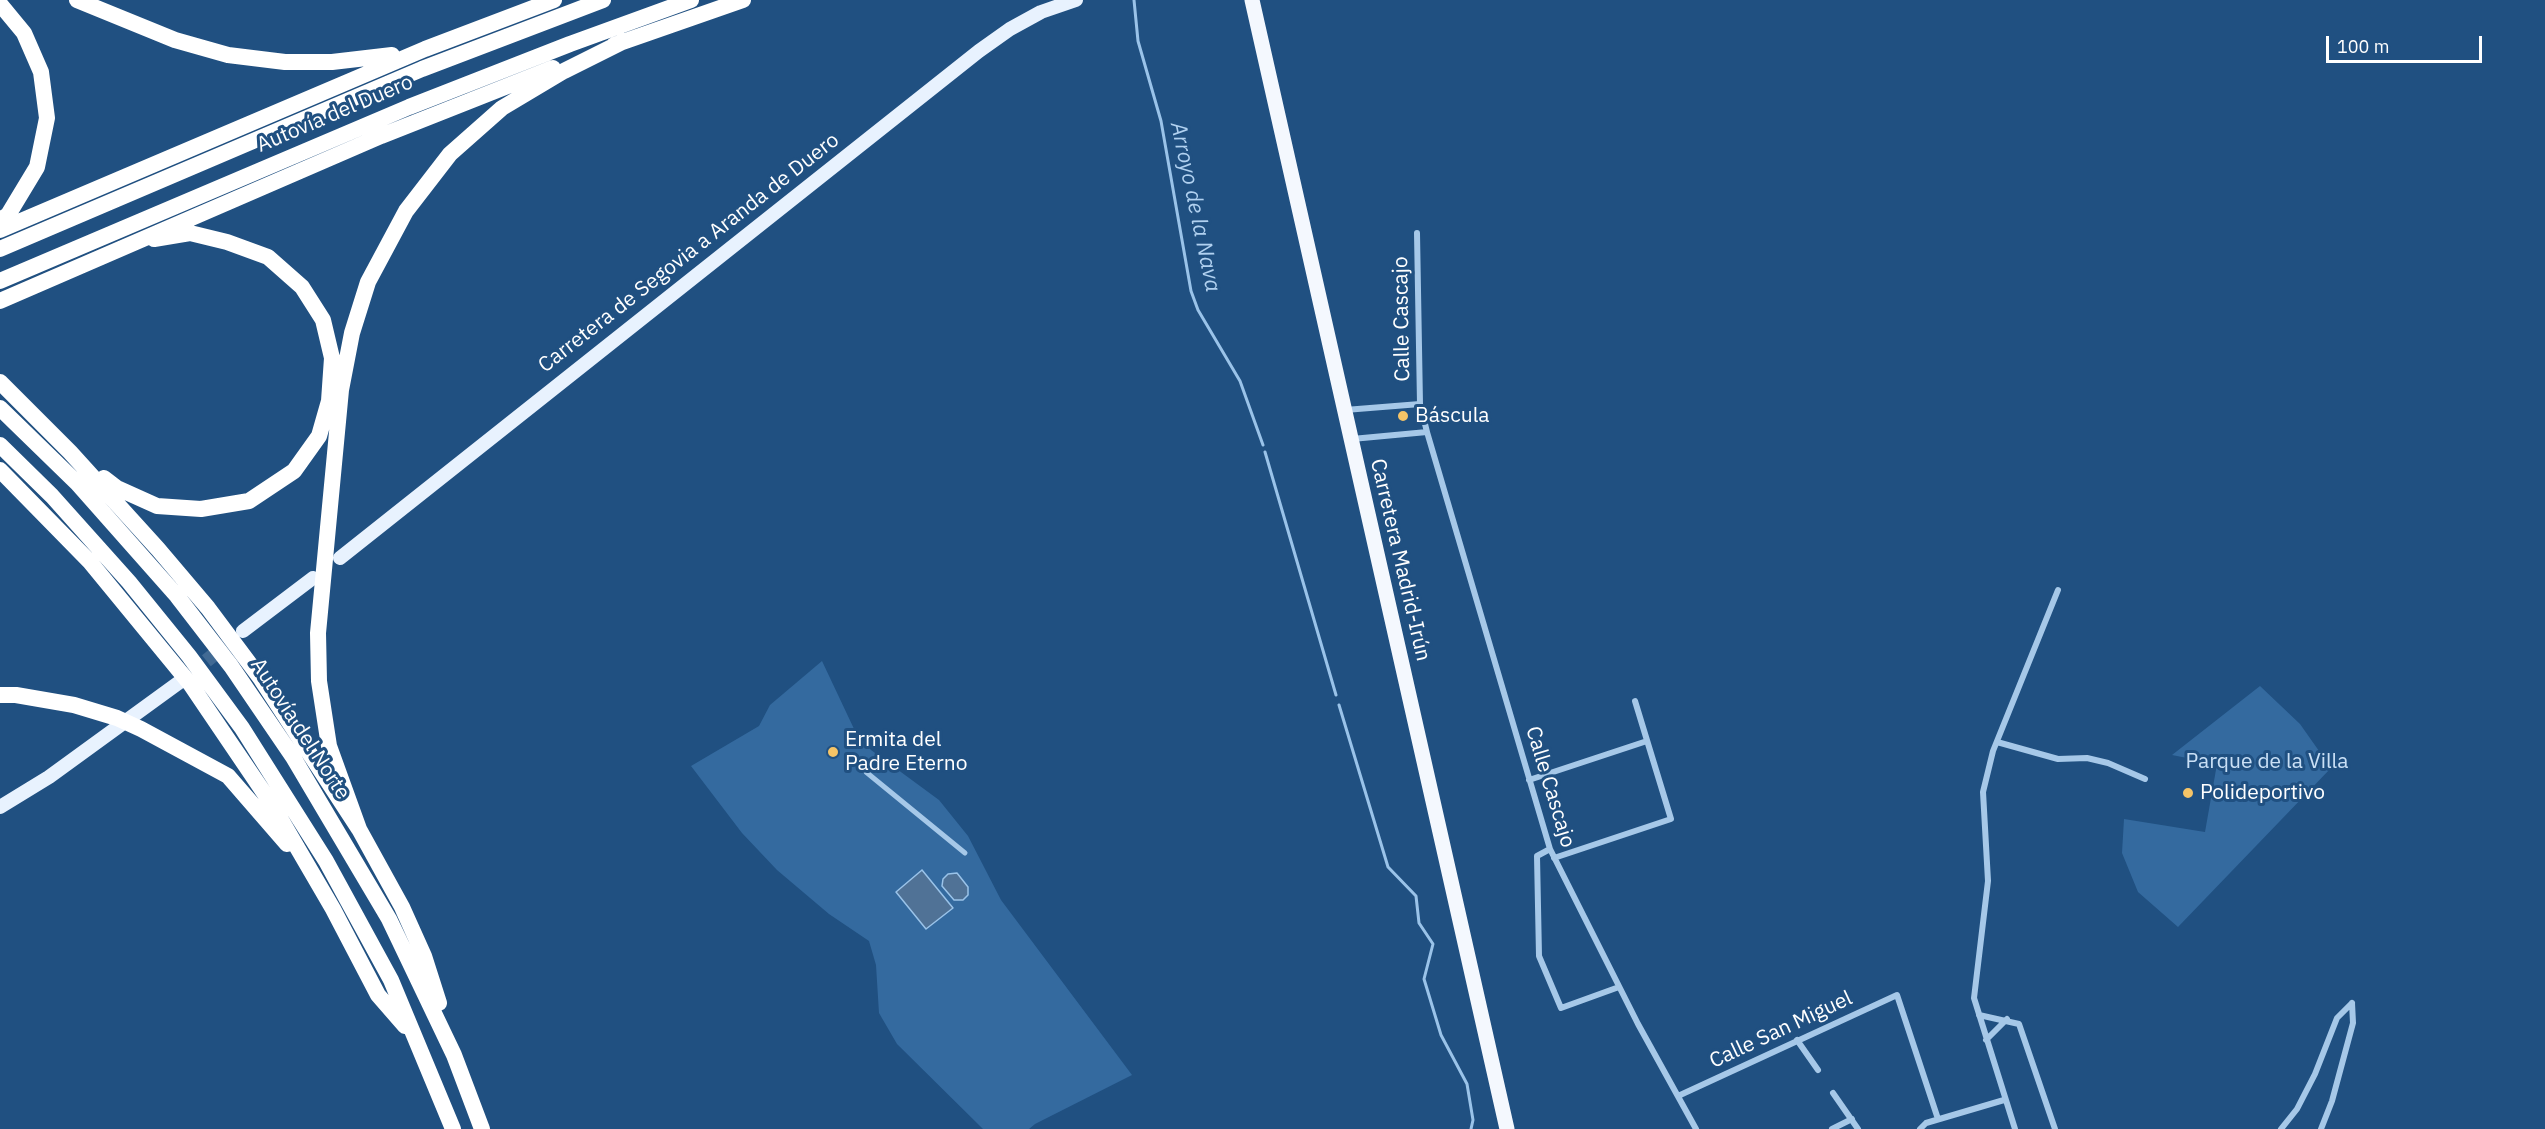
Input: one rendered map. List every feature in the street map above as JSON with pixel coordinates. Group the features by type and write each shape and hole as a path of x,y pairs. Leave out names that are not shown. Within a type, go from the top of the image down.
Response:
{"highway":[{"path":"77,0 175,40 228,55 285,62 332,62 425,49"},
{"path":"0,230 425,49 554,0"},
{"name":"Autovía del Duero","path":"0,249 422,69 603,0"},
{"name":"Autovía del Duero","path":"0,281 409,107 691,0"},
{"path":"0,301 381,136 624,41 743,0"},
{"name":"Carretera Madrid-Irún","path":"1251,0 1507,1129"},
{"path":"0,4 24,33 41,72 47,118 37,167 8,215 0,220"},
{"path":"359,829 329,746 319,681 318,633 341,390 352,333 368,282 406,211 450,154 502,108 564,70 624,41"},
{"path":"70,452 117,488 157,506 201,509 249,501 294,471 319,436 329,401 332,358 323,320 302,287 268,257 227,242 190,233 153,239 94,260"},
{"path":"0,382 70,452 208,608 261,679 359,829 402,907 424,956 454,1055"},
{"name":"Autovía del Norte","path":"0,408 77,483 115,525 177,596 231,666 325,807 389,919 454,1055 482,1129"},
{"path":"0,445 52,496 129,582 189,656 242,728 326,861 391,980 453,1129"},
{"path":"0,470 90,562 192,685 273,806 333,909 378,996 416,1038"},
{"path":"0,695 16,695 74,705 117,718 228,776 293,851 333,909"}],"main road":[{"name":"Carretera de Segovia a Aranda de Duero","path":"340,558 979,51 1010,29 1041,12 1076,0"},
{"path":"243,632 313,578"},
{"path":"0,807 49,777 181,681"}],"street":[{"name":"Calle Cascajo","path":"1417,233 1420,404 1550,849 1619,987 1696,1129"},
{"name":"Calle Cascajo","path":"1345,410 1420,404"},
{"path":"1352,439 1427,432"},
{"path":"2015,1129 2004,1100 1974,998 1989,881 1983,792 1997,742 2058,590"},
{"path":"1554,858 1671,819 1635,701"},
{"path":"1529,780 1647,741"},
{"path":"1997,742 2058,759 2087,758 2108,763 2145,779"},
{"path":"866,772 965,853"},
{"path":"1550,849 1537,856 1539,956 1561,1008 1619,987"},
{"name":"Calle San Miguel","path":"1678,1096 1897,995 1938,1119"},
{"path":"2281,1129 2298,1109 2315,1074 2337,1018 2352,1003 2353,1023 2332,1101 2321,1129"},
{"path":"1979,1015 2019,1024 2055,1129"},
{"path":"1986,1040 2007,1020"},
{"path":"1797,1040 1818,1070"},
{"path":"1833,1093 1858,1129"},
{"path":"1920,1129 1926,1123 2004,1100"},
{"path":"1832,1129 1852,1119"}],"green space":[{"path":"822,661 855,731 871,750 939,800 968,836 1001,900 1132,1075 1029,1129 983,1129 897,1044 879,1013 876,965 869,941 829,914 777,870 742,833 691,766 759,726 770,705"},
{"name":"Parque de la Villa","path":"2260,686 2300,724 2331,768 2178,927 2138,892 2122,853 2124,819 2205,832 2217,764 2172,755"}],"shaded area":[{"path":"922,870 953,908 926,929 896,892"},
{"path":"957,873 968,887 968,895 963,900 954,900 942,886 943,879 948,874"}],"waterway":[{"name":"Arroyo de la Nava","path":"1134,0 1138,41 1161,121 1191,291 1198,310 1240,381 1263,445"},
{"name":"Arroyo de la Nava","path":"1265,452 1336,695"},
{"name":"Arroyo de la Nava","path":"1339,705 1388,867 1416,896 1419,923 1433,944 1424,979 1441,1035 1467,1084 1473,1120 1471,1129"}],"tunnel":[{"path":"190,674 226,645"}],"place":[{"name":"Báscula","path":"1403,416"},
{"name":"Ermita del Padre Eterno","path":"833,752"},
{"name":"Polideportivo","path":"2188,793"}]}
